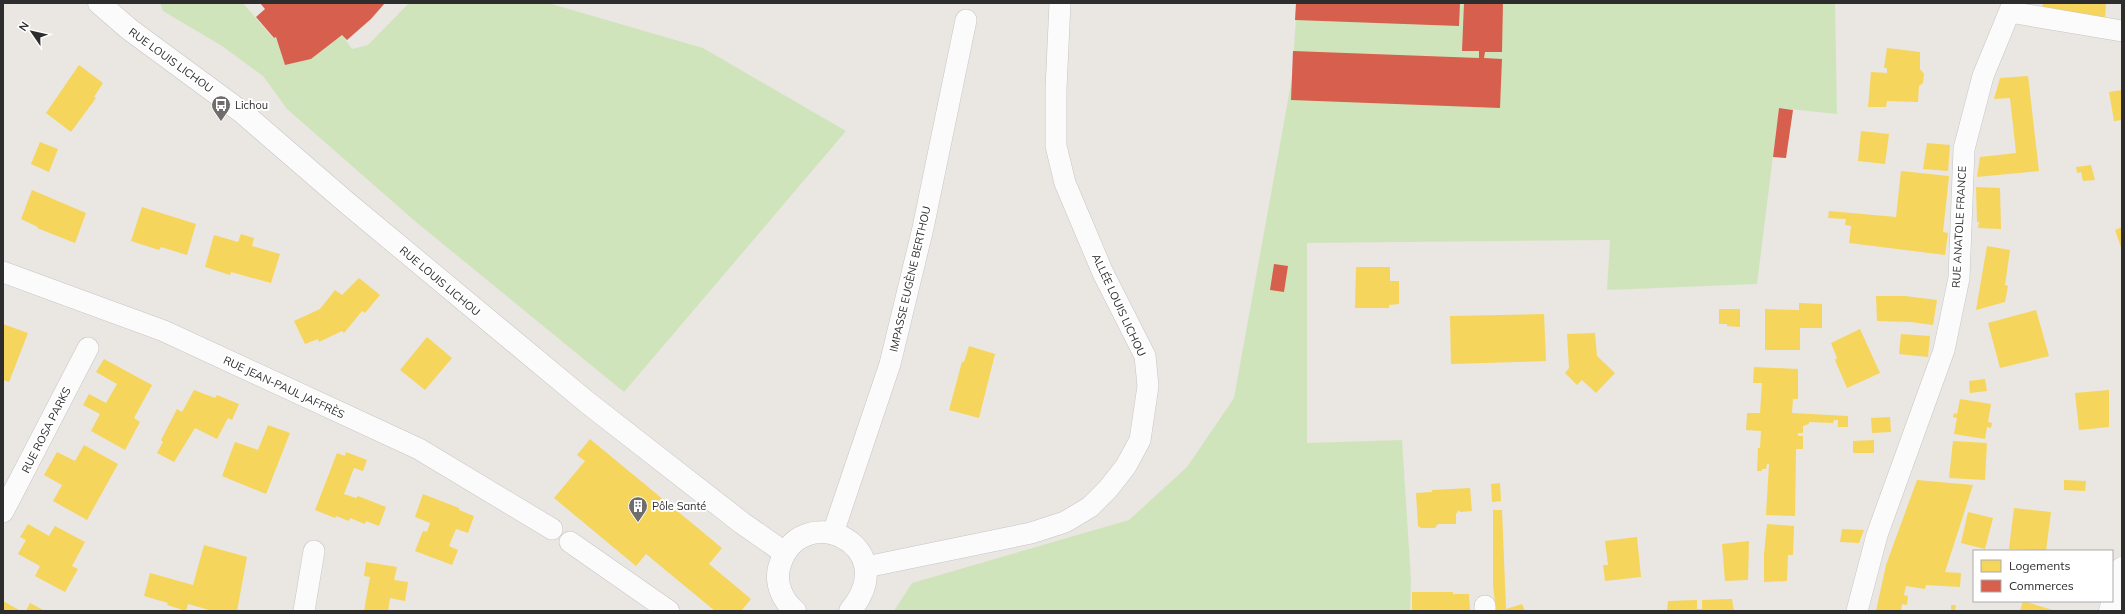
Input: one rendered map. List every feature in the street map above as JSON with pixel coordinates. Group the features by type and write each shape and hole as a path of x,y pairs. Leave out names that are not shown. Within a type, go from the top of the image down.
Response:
{"main road":[{"name":"RUE LOUIS LICHOU","path":"99,3 130,29 243,113 352,207 588,403 742,523 785,553"},
{"path":"789,609 778,583 778,571 785,553 800,537 816,532 833,532 845,537 855,545 862,555 866,567 867,583 861,599 850,611"},
{"path":"2113,600 2122,568"}],"street":[{"name":"ALLÉE LOUIS LICHOU","path":"866,567 1031,534 1064,522 1090,507 1108,489 1126,466 1140,440 1148,386 1145,356 1103,273 1065,183 1056,146 1056,89 1060,3"},
{"path":"2011,8 2122,31"},
{"name":"RUE ANATOLE FRANCE","path":"1856,611 1876,535 1944,350 1959,278 1964,149 1983,76 2011,8"},
{"name":"IMPASSE EUGÈNE BERTHOU","path":"833,532 890,364 923,228 966,20"},
{"name":"RUE JEAN-PAUL JAFFRÈS","path":"3,272 164,331 419,449 552,529"},
{"name":"RUE ROSA PARKS","path":"3,512 88,348"},
{"path":"570,542 669,611"},
{"path":"304,611 314,552"}],"green space":[{"path":"160,3 243,3 273,38 276,37 285,65 311,59 342,35 352,49 368,45 409,3 548,3 703,48 846,131 624,392 416,222 287,109 263,76 222,46 163,11"},
{"path":"1297,3 1835,3 1837,114 1779,108 1757,284 1607,290 1610,240 1307,243 1307,443 1402,440 1411,580 1410,611 894,611 912,583 1129,520 1187,467 1234,398 1292,78"}],"building: Logements":[{"path":"2043,3 2106,3 2105,19 2042,14"},
{"path":"1887,48 1920,52 1920,69 1924,74 1923,83 1919,86 1918,102 1887,101 1886,107 1868,107 1871,72 1887,73 1887,68 1884,68"},
{"path":"79,65 103,83 94,97 96,98 71,132 46,113"},
{"path":"2028,76 2039,171 1977,177 1980,157 2016,153 2010,98 1994,99 2000,78"},
{"path":"2122,90 2122,120 2114,121 2109,92"},
{"path":"1861,131 1889,134 1885,164 1858,161"},
{"path":"40,142 58,149 49,172 31,164"},
{"path":"1927,143 1950,145 1948,171 1923,169"},
{"path":"2091,165 2095,180 2083,181 2081,172 2077,173 2076,167"},
{"path":"1901,171 1949,176 1943,232 1948,233 1945,255 1849,243 1851,226 1845,225 1846,219 1828,218 1829,211 1896,217"},
{"path":"1976,187 2000,188 2001,229 1978,228 1979,222 1977,222"},
{"path":"32,190 86,213 75,243 37,228 38,227 21,219"},
{"path":"142,207 196,224 187,255 161,247 159,250 131,241"},
{"path":"2122,227 2122,250 2115,230"},
{"path":"241,234 254,238 252,246 280,254 271,283 231,272 230,275 205,267 214,235 238,242"},
{"path":"1987,246 2010,250 2005,285 2008,286 2005,302 1976,310"},
{"path":"1356,267 1390,267 1390,281 1399,281 1399,304 1389,305 1389,308 1355,308"},
{"path":"359,278 380,295 365,313 362,311 344,333 342,331 319,342 318,339 305,344 294,321 320,309 335,290 342,295"},
{"path":"1876,296 1905,296 1937,300 1933,325 1911,322 1877,321"},
{"path":"1799,303 1822,304 1822,328 1800,328 1800,350 1765,350 1765,309 1799,310"},
{"path":"1719,309 1740,309 1740,327 1719,324"},
{"path":"2036,310 2049,356 2000,368 1988,323"},
{"path":"1544,314 1546,361 1451,364 1450,316"},
{"path":"3,324 28,333 9,382 3,380"},
{"path":"1860,329 1880,373 1847,388 1835,360 1837,358 1831,343"},
{"path":"1595,333 1597,356 1615,373 1596,393 1582,380 1577,385 1565,373 1569,368 1567,334"},
{"path":"1901,334 1930,336 1928,357 1899,354"},
{"path":"427,337 452,358 425,390 400,370"},
{"path":"969,346 995,354 979,418 949,410 962,362 964,362"},
{"path":"104,359 152,385 134,418 140,422 125,450 91,431 100,414 83,405 89,394 106,403 117,384 96,372"},
{"path":"1754,367 1798,369 1798,399 1793,399 1792,413 1848,416 1848,427 1838,427 1838,420 1834,420 1833,423 1809,422 1809,424 1803,426 1803,433 1798,433 1798,436 1803,436 1803,449 1796,449 1795,516 1766,515 1769,464 1767,464 1766,469 1757,471 1758,448 1760,448 1761,431 1746,430 1747,413 1760,413 1762,383 1753,383"},
{"path":"1985,379 1987,391 1970,393 1969,381"},
{"path":"194,390 215,398 217,395 239,404 232,420 228,418 217,439 195,428 174,462 157,453 163,442 161,440 177,409 182,412"},
{"path":"2109,390 2109,427 2079,430 2075,393"},
{"path":"1960,399 1991,404 1988,422 1992,423 1991,428 1987,427 1985,439 1954,434 1957,418 1953,417 1954,413 1957,414"},
{"path":"1890,417 1891,432 1872,433 1871,418"},
{"path":"268,425 290,433 266,494 222,476 235,442 258,450"},
{"name":"Pôle Santé","path":"590,439 722,548 709,564 751,599 741,611 715,611 646,554 636,566 554,498 585,461 577,455"},
{"path":"1874,440 1874,453 1853,453 1853,441"},
{"path":"1953,441 1987,443 1985,480 1949,478"},
{"path":"84,445 118,464 87,520 53,501 62,485 44,475 57,452 75,461"},
{"path":"346,452 367,460 363,471 354,468 344,494 356,498 358,496 386,507 379,526 366,521 365,524 350,518 349,521 336,516 335,518 315,510 337,453 345,456"},
{"path":"1917,480 1973,485 1945,572 1961,573 1960,587 1926,585 1925,589 1906,586 1904,595 1908,596 1907,605 1902,604 1901,611 1876,611 1886,565"},
{"path":"2064,480 2086,481 2085,491 2064,490"},
{"path":"1500,483 1501,501 1492,502 1491,484"},
{"path":"1470,488 1472,511 1460,512 1459,510 1456,514 1456,524 1438,524 1435,528 1421,528 1418,526 1416,493 1432,492 1432,490"},
{"path":"423,494 459,508 459,510 474,516 468,533 456,529 449,546 458,550 452,565 415,551 423,531 427,532 430,523 415,517"},
{"path":"2014,508 2051,512 2046,550 2009,549"},
{"path":"1493,510 1502,510 1506,609 1522,604 1525,611 1496,611 1493,585"},
{"path":"1968,512 1993,518 1985,549 1961,543"},
{"path":"28,524 49,536 55,526 85,542 72,566 78,569 65,592 35,576 40,566 18,554 26,540 20,537"},
{"path":"1767,524 1794,526 1793,555 1788,555 1787,581 1764,582 1764,554"},
{"path":"1842,529 1864,530 1859,543 1840,542"},
{"path":"1637,537 1641,577 1605,581 1603,565 1608,565 1605,541"},
{"path":"1749,541 1748,580 1725,581 1722,544"},
{"path":"204,545 247,557 237,611 213,611 188,604 186,611 167,605 168,603 144,596 150,573 193,585"},
{"path":"366,562 397,567 394,580 408,582 405,601 390,598 388,611 364,611 370,577 364,576"},
{"path":"1412,592 1453,592 1453,594 1469,594 1470,611 1412,611"},
{"path":"1732,599 1734,611 1667,611 1668,601 1697,600 1697,609 1702,609 1702,600"},
{"path":"3,601 21,611 3,611"},
{"path":"2023,602 2026,602 2056,611 2020,611"},
{"path":"30,603 45,611 26,611"},
{"path":"1951,605 1956,605 1955,611 1951,611"}],"building: Commerces":[{"path":"260,3 385,3 371,19 347,40 342,35 311,59 285,65 276,37 274,38 256,17 265,9"},
{"path":"1296,3 1460,3 1459,26 1295,20"},
{"path":"1464,3 1503,3 1502,52 1485,52 1484,58 1502,59 1500,108 1291,100 1293,51 1479,58 1479,51 1462,51"},
{"path":"1779,108 1793,110 1786,158 1773,157"},
{"path":"1274,264 1288,266 1284,292 1270,290"}],"place":[{"name":"Lichou","path":"221,122"},
{"name":"Pôle Santé","path":"638,523"}]}
